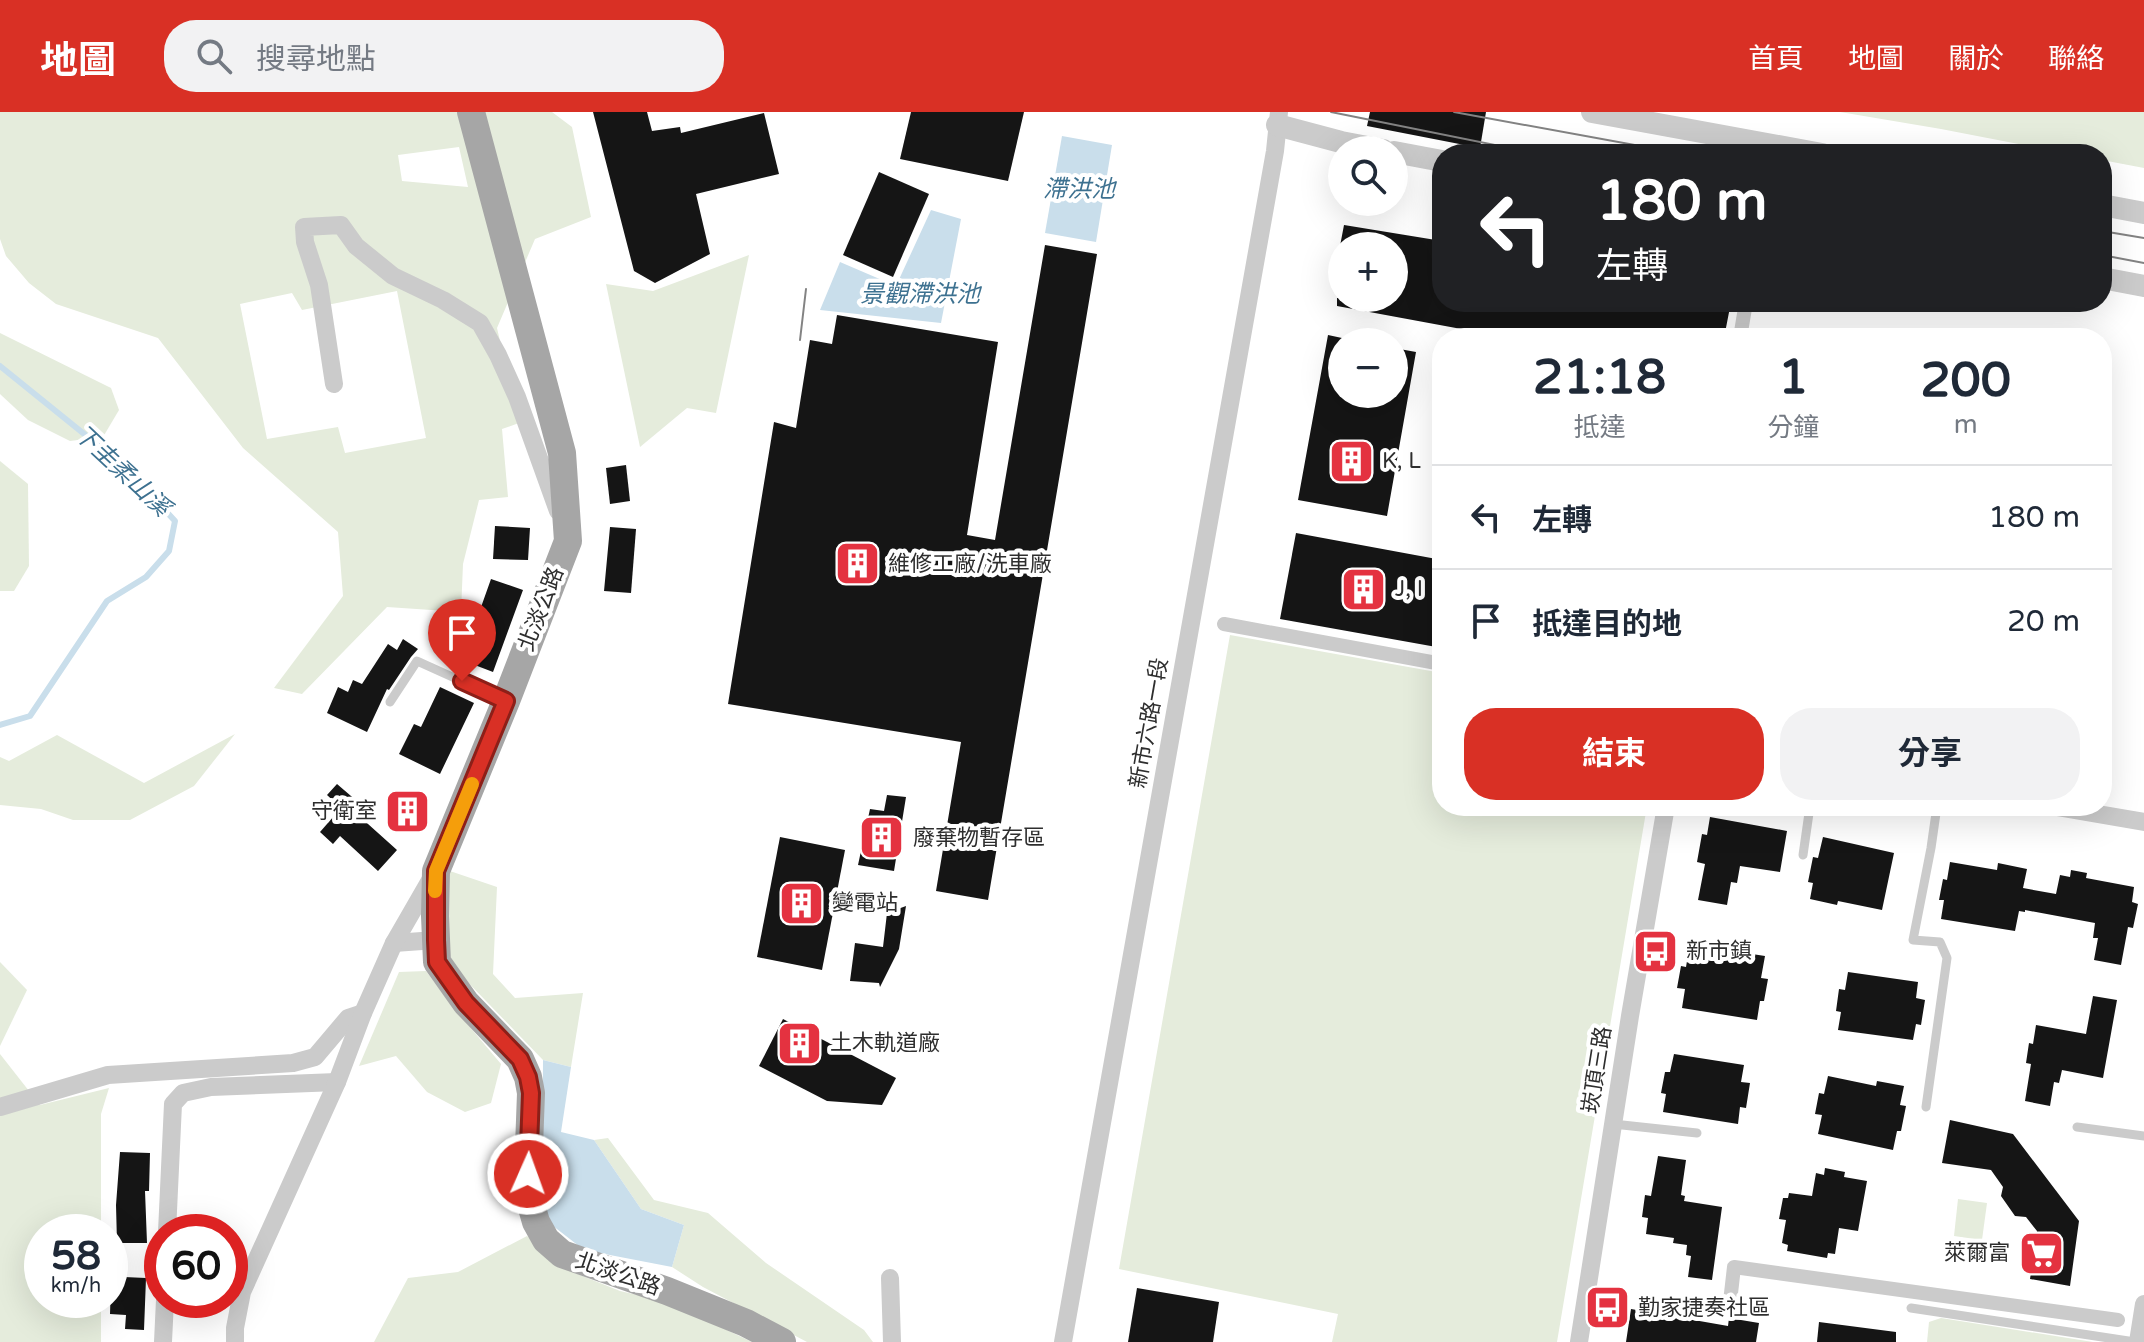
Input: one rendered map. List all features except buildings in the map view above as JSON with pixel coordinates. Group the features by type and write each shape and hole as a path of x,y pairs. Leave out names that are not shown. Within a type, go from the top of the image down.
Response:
{"main road":[{"name":"北淡公路","path":"471,112 562,453 568,541 436,871 437,962 466,1003 520,1059 528,1077 531,1093 530,1201 536,1222 546,1240 562,1254 667,1291 746,1323 782,1342"}],"street":[{"path":"1592,112 1767,144"},
{"path":"1278,118 1328,137"},
{"name":"新市六路一段","path":"1063,1342 1275,151 1278,118"},
{"path":"1408,155 1432,159"},
{"path":"2112,207 2144,213"},
{"path":"334,384 319,285 305,242 304,227 341,225 356,246 393,276 443,300 480,323 517,397 568,541"},
{"path":"2112,280 2144,286"},
{"path":"1224,624 1432,662"},
{"name":"崁頂三路","path":"1579,1342 1664,816"},
{"path":"2109,816 2144,822"},
{"path":"235,1342 242,1292 337,1082 394,943 436,871"},
{"path":"394,943 436,940"},
{"path":"0,1107 108,1075 293,1063 315,1057 348,1018 363,1013"},
{"path":"168,1214 173,1104 183,1093 211,1087 337,1082"},
{"path":"1730,1302 1734,1267 2118,1320"},
{"path":"890,1278 892,1342"},
{"path":"2137,1342 2144,1304"},
{"path":"163,1342 164,1318"}],"lane":[{"path":"390,702 417,661 506,701"},
{"path":"1803,855 1809,816"},
{"path":"1926,1107 1947,958 1940,942 1913,940 1936,816"},
{"path":"1613,1124 1697,1133"},
{"path":"2077,1127 2144,1136"},
{"path":"1911,1308 2137,1342"}],"green space":[{"path":"0,112 552,112 572,127 591,217 535,239 497,328 519,423 502,429 508,497 479,500 463,564 461,612 387,607 302,694 274,688 343,596 338,532 243,448 158,338 56,304 29,283 6,256 0,239","holes":["459,147 468,187 402,181 398,155","397,291 426,438 345,453 338,427 267,439 240,304 292,293 302,310"]},
{"path":"1840,112 2144,112 2144,168 2112,162 2112,144 2019,144"},
{"path":"749,255 716,413 687,408 640,447 606,284 653,291"},
{"path":"0,333 111,388 119,410 103,437 70,441 28,420 0,394"},
{"path":"0,461 28,484 29,566 14,591 0,591"},
{"path":"1230,635 1432,671 1432,816 1645,816 1557,1342 1332,1342 1338,1314 1119,1269"},
{"path":"235,734 194,786 130,820 73,820 41,809 0,805 0,757 9,761 57,735 144,783"},
{"path":"447,870 497,887 493,974 515,998 583,993 571,1067 543,1060 457,971 444,943"},
{"path":"0,962 27,990 0,1046"},
{"path":"426,971 501,1064 491,1103 465,1112 427,1092 396,1056 359,1066 399,972"},
{"path":"0,1054 40,1105 109,1088 101,1114 101,1214 24,1214 24,1318 101,1318 101,1342 0,1342"},
{"path":"608,1138 654,1200 708,1213 766,1263 864,1330 873,1342 807,1342 703,1287 672,1267 684,1225 641,1209 594,1140"},
{"path":"1958,1199 1987,1203 1982,1240 1954,1236"},
{"path":"527,1236 575,1273 620,1291 668,1302 752,1342 374,1342 408,1278 458,1272"},
{"path":"1941,1318 2093,1342 1927,1342 1929,1322"}],"water":[{"name":"滯洪池","path":"1062,136 1112,145 1096,242 1045,233"},
{"name":"景觀滯洪池","path":"931,210 961,219 941,323 820,310 840,262 896,286"},
{"path":"543,1060 571,1067 561,1132 594,1140 641,1209 684,1225 672,1267 584,1250 548,1222 542,1210"}],"waterway":[{"name":"下圭柔山溪","path":"0,366 125,467 175,521 169,551 146,577 107,601 30,716 0,725"}],"tram line":[{"path":"1331,112 1490,144"},
{"path":"1454,112 1629,144"},
{"path":"2112,233 2144,238"},
{"path":"2112,257 2144,263"},
{"path":"800,340 806,289"}],"slow traffic":[{"path":"435,891 436,871 472,784"}],"place":[{"name":"K, L","path":"1351,461"},
{"name":"維修工廠/洗車廠","path":"857,564"},
{"name":"J, I","path":"1364,589"},
{"name":"守衛室","path":"408,811"},
{"name":"廢棄物暫存區","path":"882,838"},
{"name":"變電站","path":"801,903"},
{"name":"新市鎮","path":"1655,951"},
{"name":"土木軌道廠","path":"799,1043"},
{"name":"萊爾富","path":"2041,1253"},
{"name":"勤家捷奏社區","path":"1607,1308"}],"route":[{"path":"462,681 506,701 436,871 437,962 466,1003 520,1059 528,1077 531,1093 528,1174"}]}
